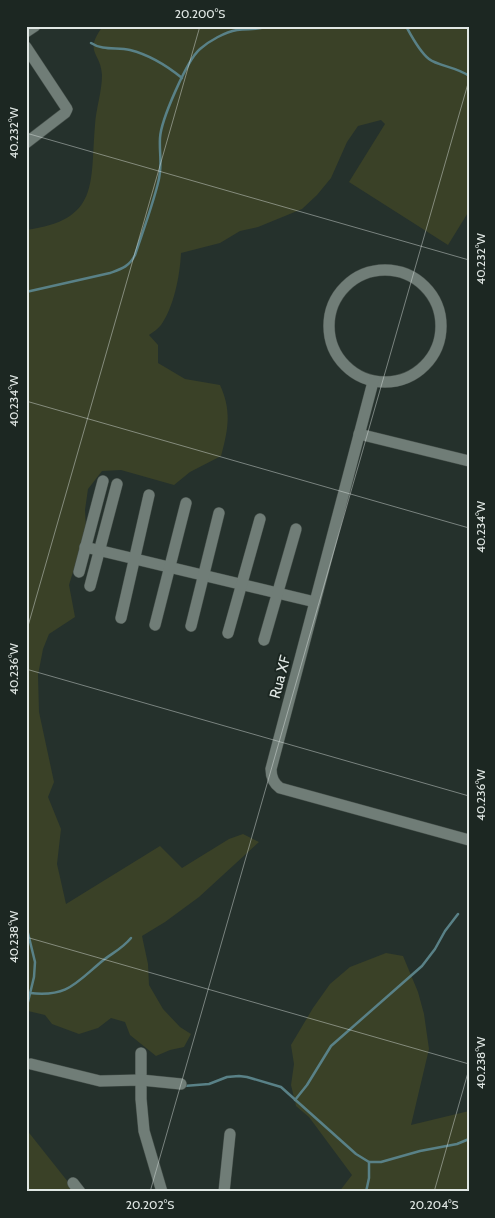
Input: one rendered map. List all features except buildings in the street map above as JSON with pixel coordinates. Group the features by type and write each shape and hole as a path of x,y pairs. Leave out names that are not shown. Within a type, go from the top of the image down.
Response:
{"street":[{"path":"26,32 35,26"},
{"path":"26,47 67,109 65,113 26,143"},
{"path":"389,270 404,273 418,280 429,291 437,304 441,319 436,349 428,362 417,373 403,380 388,383 373,382 346,368 337,356 331,342 329,326 331,311 337,297 347,285 360,276 374,271 389,270"},
{"name":"Rua XF","path":"373,382 271,769 271,775 276,785 280,788 469,840"},
{"path":"360,434 469,461"},
{"path":"79,572 102,481"},
{"path":"90,586 118,484"},
{"path":"122,618 150,495"},
{"path":"155,624 186,503"},
{"path":"191,626 219,513"},
{"path":"228,633 260,519"},
{"path":"264,640 296,529"},
{"path":"85,547 204,577 315,602"},
{"path":"141,1053 144,1131 148,1151 162,1192"},
{"path":"31,1064 100,1082 141,1080 181,1084"},
{"path":"224,1192 230,1134"}],"green space":[{"path":"103,26 469,26 469,211 448,245 349,182 385,124 381,120 358,126 347,142 331,178 302,209 258,227 240,231 220,243 181,253 178,281 166,318 149,335 158,345 158,363 185,379 220,385 226,403 228,421 221,456 190,472 174,485 121,470 102,471 88,489 85,510 86,529 69,585 75,617 49,634 43,649 38,675 39,712 54,782 48,797 61,829 57,864 66,904 160,846 182,868 229,839 243,834 259,842 199,897 142,936 148,964 149,985 163,1009 180,1027 191,1034 184,1047 156,1056 130,1035 125,1022 111,1018 98,1028 79,1034 52,1024 45,1015 28,1011 26,1016 26,230 50,225 67,218 79,208 86,196 93,165 96,119 102,81 101,67 95,52 94,42"},
{"path":"386,953 403,956 418,992 424,1014 429,1049 411,1125 469,1111 469,1192 339,1192 352,1175 309,1117 296,1106 291,1085 294,1064 291,1045 330,984 350,967"},
{"path":"26,1129 76,1192 26,1192"}],"waterway":[{"path":"26,292 110,273 121,269 130,262 135,255 158,183 161,165 161,129 188,65 200,49 217,37 237,30 267,26"},
{"path":"406,26 425,56 469,76"},
{"path":"91,43 100,47 125,49 144,55 164,65 182,78"},
{"path":"295,1100 307,1085 331,1046 422,966 458,914"},
{"path":"26,925 35,962 34,977 26,1010"},
{"path":"30,993 53,993 70,987 131,938"},
{"path":"184,1086 209,1084 227,1077 239,1076 281,1087 356,1154 369,1162 381,1162 420,1151 457,1144 469,1139"},
{"path":"366,1192 369,1178 369,1162"}]}
